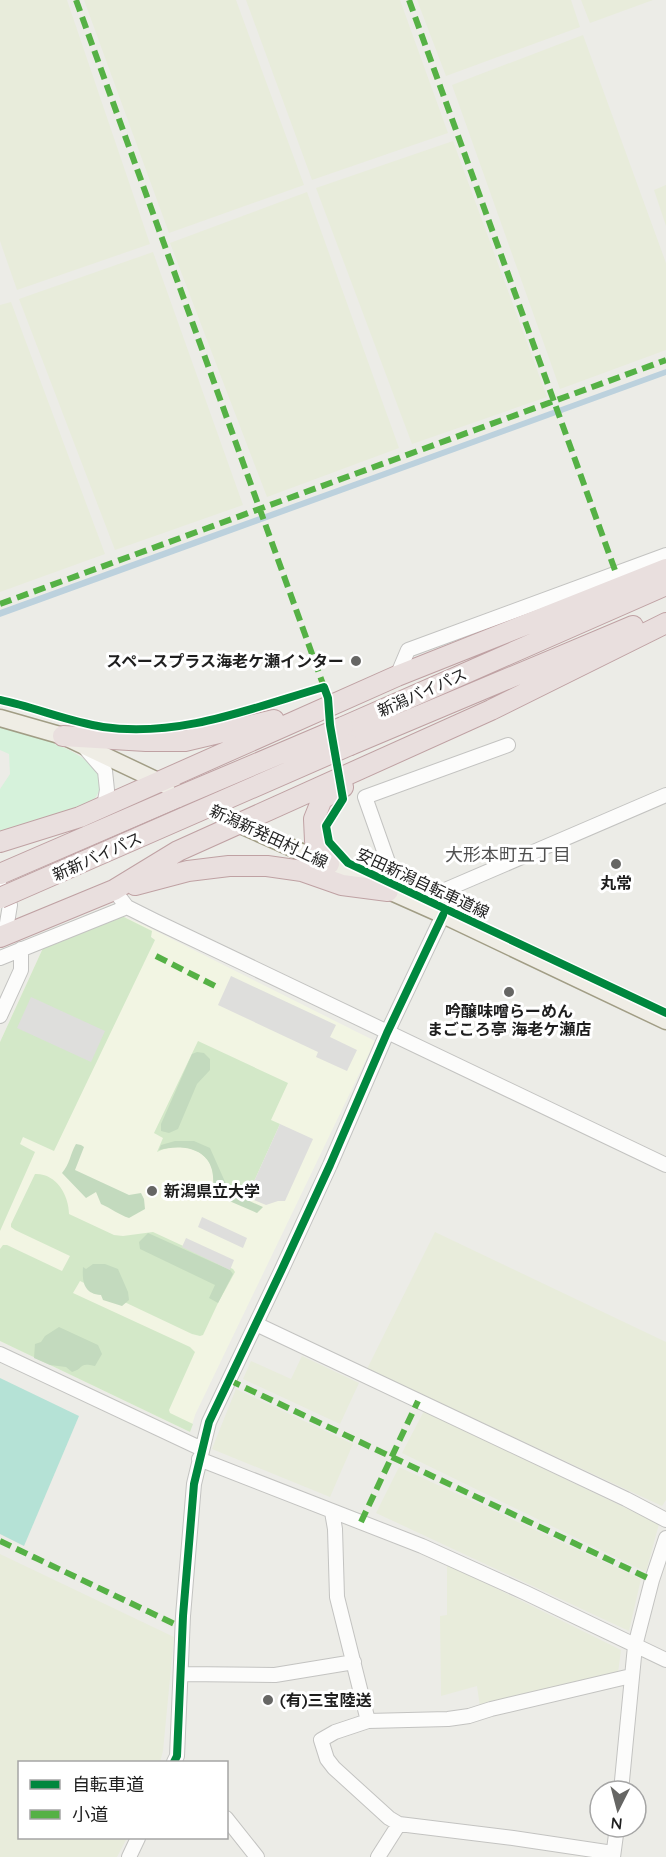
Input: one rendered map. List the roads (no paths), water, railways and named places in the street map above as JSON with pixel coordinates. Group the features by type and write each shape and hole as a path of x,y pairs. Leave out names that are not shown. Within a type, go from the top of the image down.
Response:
{"highway":[{"path":"0,842 80,817 321,708 666,569"},
{"name":"新潟バイパス","path":"178,797 666,585"},
{"name":"新潟バイパス","path":"193,813 666,612"},
{"path":"114,890 178,851 236,823 462,724 666,623"},
{"path":"63,736 185,741 321,708"},
{"path":"328,864 315,841 314,819 322,799 462,724"},
{"name":"新新バイパス","path":"0,874 178,797"},
{"name":"新新バイパス","path":"0,898 193,813"},
{"path":"3,936 114,890 188,871 229,866 267,866 302,871 342,885 394,893"}],"main road":[{"name":"新潟新発田村上線","path":"1,715 63,736 160,782 236,823 436,912 666,1021"}],"street":[{"path":"397,676 408,650 666,555"},
{"path":"394,893 365,797 508,745"},
{"path":"83,746 105,771 107,790 104,806"},
{"path":"178,1760 183,1616 194,1484 209,1422 330,1165 445,890 666,795"},
{"path":"0,886 10,905 3,936"},
{"path":"114,890 127,907 666,1165"},
{"path":"0,958 127,907"},
{"path":"0,1016 21,970 21,949"},
{"path":"256,1324 666,1520"},
{"path":"0,1354 200,1454 332,1512 422,1546 666,1660"},
{"path":"332,1512 335,1529 337,1597 368,1721"},
{"path":"622,1779 635,1646 652,1580 666,1538"},
{"path":"181,1674 275,1675 354,1662"},
{"path":"615,1839 613,1855 550,1843 399,1824 389,1818 334,1768 327,1759 321,1740 335,1732 368,1721 448,1719 469,1716 631,1676"},
{"path":"228,1821 257,1857"},
{"path":"378,1857 399,1824"},
{"path":"129,1857 138,1839"},
{"path":"544,1857 550,1843"}],"water":[{"path":"666,369 666,375 0,617 0,610"}],"place":[{"name":"スペースプラス海老ケ瀬インター","path":"356,661"},
{"name":"丸常","path":"616,864"},
{"name":"吟醸味噌らーめん まごころ亭 海老ケ瀬店","path":"509,992"},
{"name":"新潟県立大学","path":"152,1191"},
{"name":"(有)三宝陸送","path":"268,1700"}],"district":[{"name":"大形本町五丁目","path":"508,854"}]}
